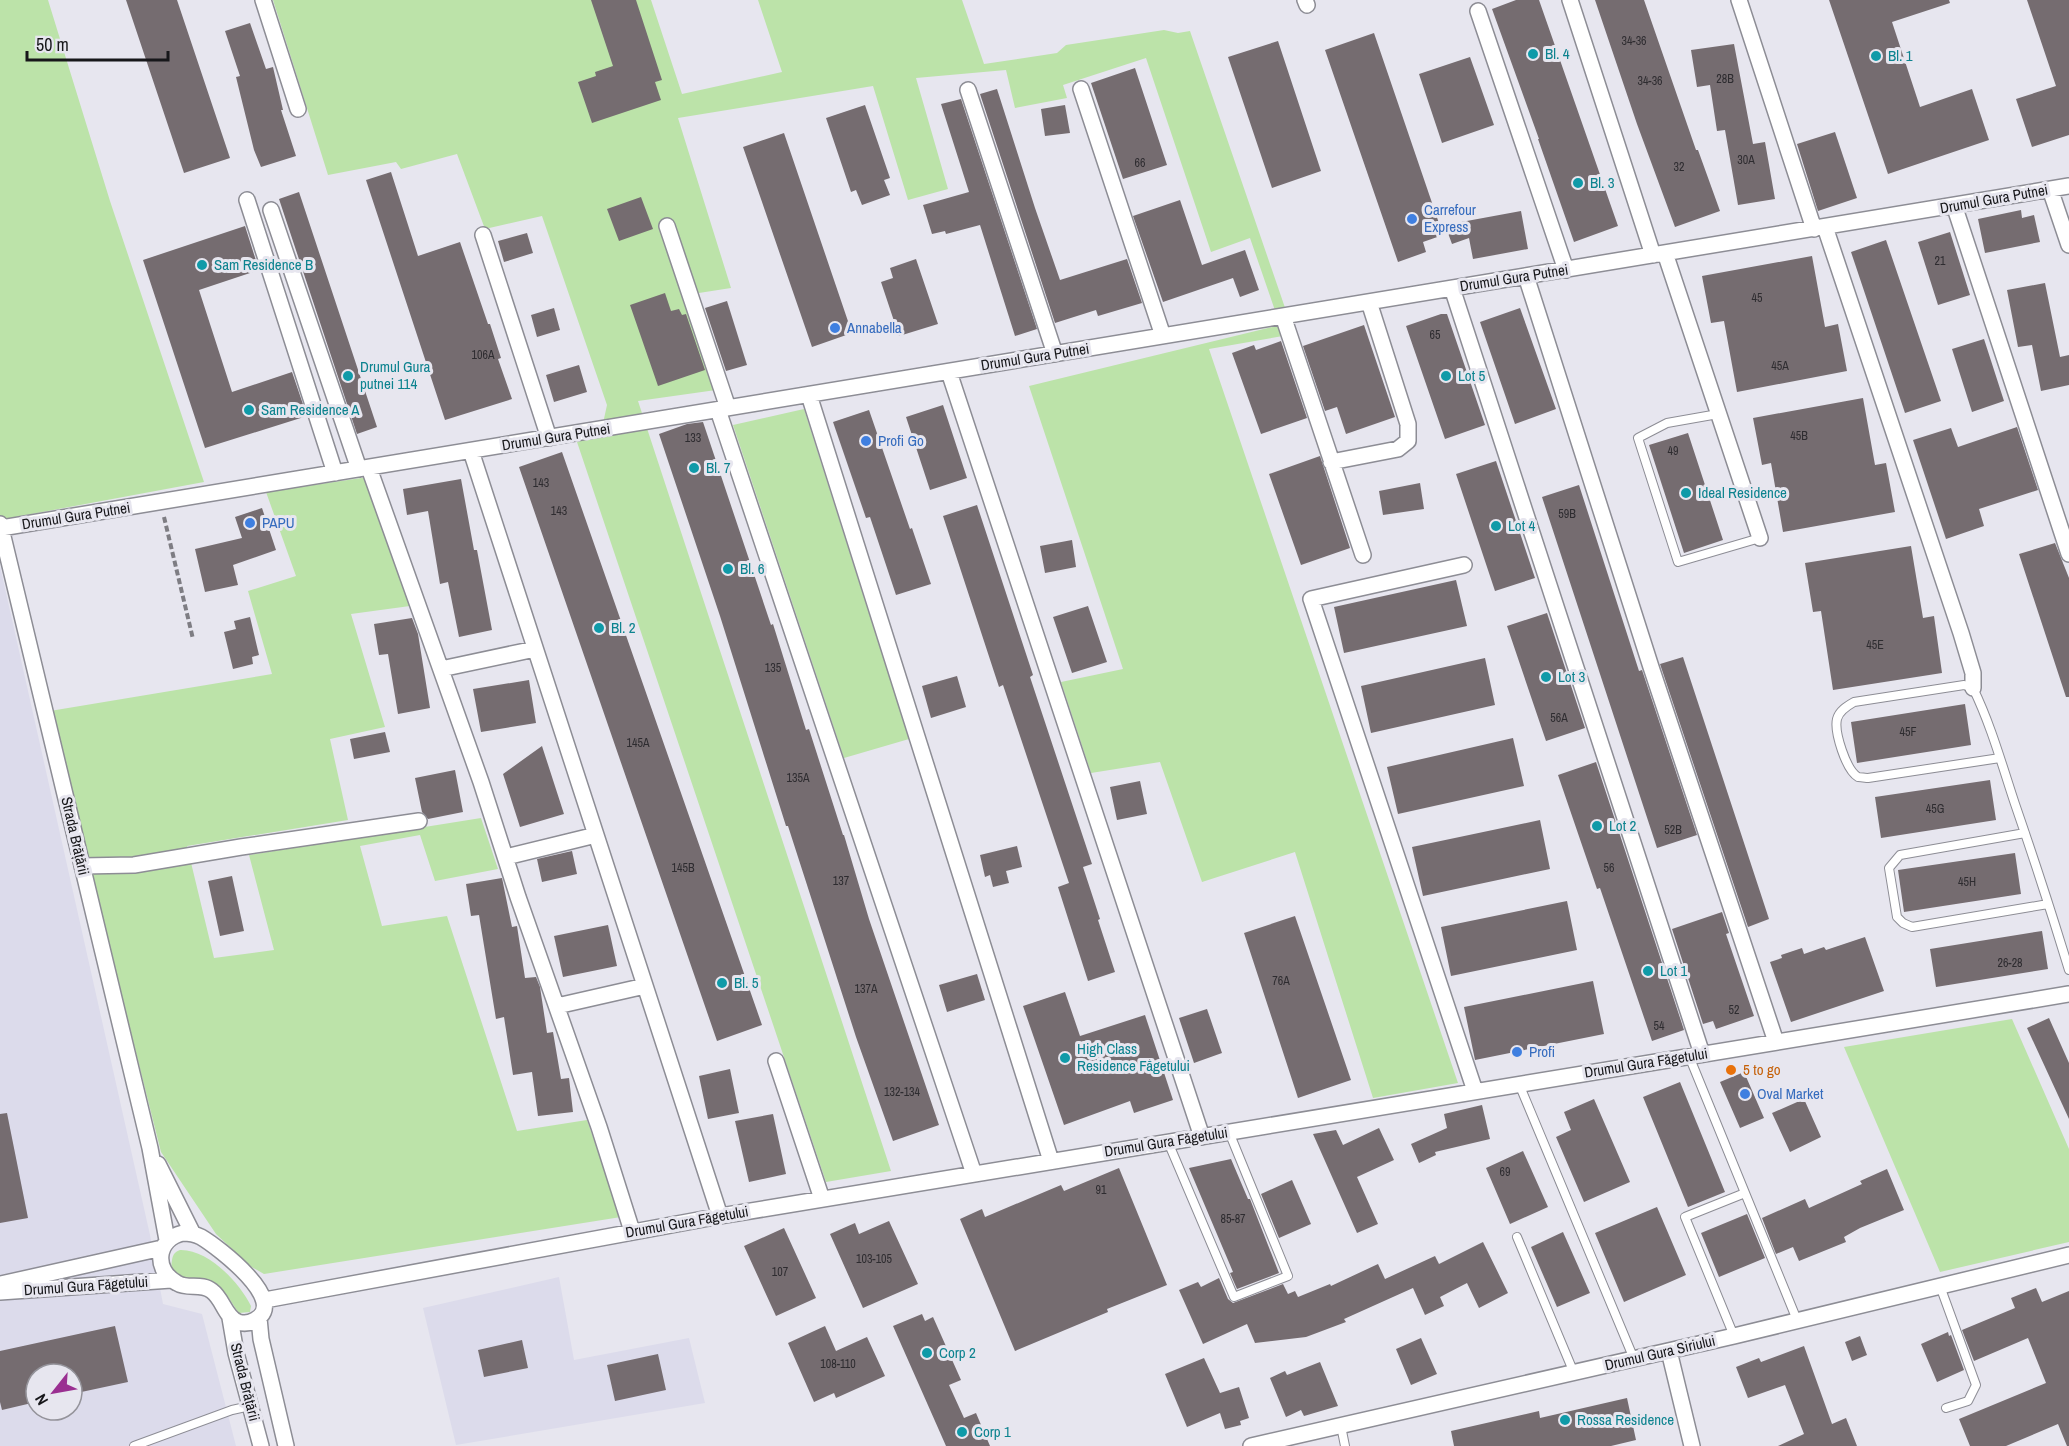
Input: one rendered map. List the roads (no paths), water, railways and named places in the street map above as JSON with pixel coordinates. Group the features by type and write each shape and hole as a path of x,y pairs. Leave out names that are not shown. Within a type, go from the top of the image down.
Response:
{"street":[{"path":"263,0 298,109"},
{"path":"1570,0 1760,538"},
{"path":"1739,0 1961,633 1972,673 1973,687"},
{"path":"1478,11 1566,270"},
{"path":"1081,89 1163,336"},
{"path":"968,90 1055,354"},
{"name":"Drumul Gura Putnei","path":"1,526 471,451 2069,186"},
{"path":"2050,189 2069,245"},
{"path":"247,200 335,473"},
{"path":"1954,206 2069,554"},
{"path":"271,210 364,468 441,669 599,1127 632,1231"},
{"path":"667,226 723,409 974,1174"},
{"path":"483,235 549,438"},
{"path":"1526,276 1651,667 1776,1042"},
{"path":"1452,288 1696,1055"},
{"path":"1331,462 1398,448 1408,441 1408,424 1369,302"},
{"path":"1283,316 1363,555"},
{"path":"949,372 1202,1137"},
{"path":"809,395 1051,1161"},
{"path":"471,451 720,1216"},
{"name":"Strada Brățării","path":"1,526 150,1148 165,1244 162,1263 171,1280"},
{"path":"1464,565 1311,599 1475,1092"},
{"path":"441,669 535,649"},
{"path":"82,866 134,865 419,821"},
{"path":"506,857 596,835"},
{"path":"557,1006 645,986"},
{"name":"Drumul Gura Făgetului","path":"265,1300 720,1216 2069,994"},
{"path":"776,1061 822,1199"},
{"name":"Strada Brățării","path":"150,1148 193,1234"},
{"name":"Drumul Gura Făgetului","path":"0,1284 165,1244 176,1235 183,1233 193,1234"},
{"path":"193,1234 213,1246 239,1268 256,1286 265,1300 266,1306 259,1318 250,1323 242,1323 230,1318"},
{"name":"Drumul Gura Siriului","path":"1251,1446 1734,1336 2069,1255"},
{"name":"Drumul Gura Făgetului","path":"0,1292 171,1280 180,1285 201,1285 214,1292 224,1304 230,1318"},
{"name":"Strada Brățării","path":"230,1318 236,1353 261,1446"},
{"name":"Strada Brățării","path":"259,1318 261,1339 286,1446"},
{"path":"1669,1351 1692,1446"}],"lane":[{"path":"1718,414 1667,423 1638,438 1678,562 1760,538"},
{"path":"2000,758 1868,778 1859,777 1848,766 1837,732 1837,717 1843,709 1854,702 1964,685 1973,687 1985,713 2000,758 2025,833 2069,970"},
{"path":"2025,833 1900,855 1889,868 1897,917 1912,927 2048,904"},
{"path":"1696,1055 1745,1192 1797,1320"},
{"path":"1519,1084 1634,1359"},
{"path":"1168,1142 1234,1297 1288,1276 1229,1132"},
{"path":"1734,1336 1685,1217 1745,1192"},
{"path":"1517,1238 1574,1373"},
{"path":"1940,1286 1976,1385 1968,1401 1946,1407"},
{"path":"134,1446 232,1410 250,1406"},
{"path":"1341,1426 1345,1446"}],"place":[{"name":"Bl. 4","path":"1533,54"},
{"name":"Bl. 1","path":"1876,56"},
{"name":"Bl. 3","path":"1578,183"},
{"name":"Carrefour Express","path":"1412,219"},
{"name":"Sam Residence B","path":"202,265"},
{"name":"Annabella","path":"835,328"},
{"name":"Drumul Gura putnei 114","path":"348,376"},
{"name":"Lot 5","path":"1446,376"},
{"name":"Sam Residence A","path":"249,410"},
{"name":"Profi Go","path":"866,441"},
{"name":"Bl. 7","path":"694,468"},
{"name":"Ideal Residence","path":"1686,493"},
{"name":"PAPU","path":"250,523"},
{"name":"Lot 4","path":"1496,526"},
{"name":"Bl. 6","path":"728,569"},
{"name":"Bl. 2","path":"599,628"},
{"name":"Lot 3","path":"1546,677"},
{"name":"Lot 2","path":"1597,826"},
{"name":"Lot 1","path":"1648,971"},
{"name":"Bl. 5","path":"722,983"},
{"name":"Profi","path":"1517,1052"},
{"name":"High Class Residence Făgetului","path":"1065,1058"},
{"name":"5 to go","path":"1731,1070"},
{"name":"Oval Market","path":"1745,1094"},
{"name":"Corp 2","path":"927,1353"},
{"name":"Rossa Residence","path":"1565,1420"},
{"name":"Corp 1","path":"962,1432"}]}
